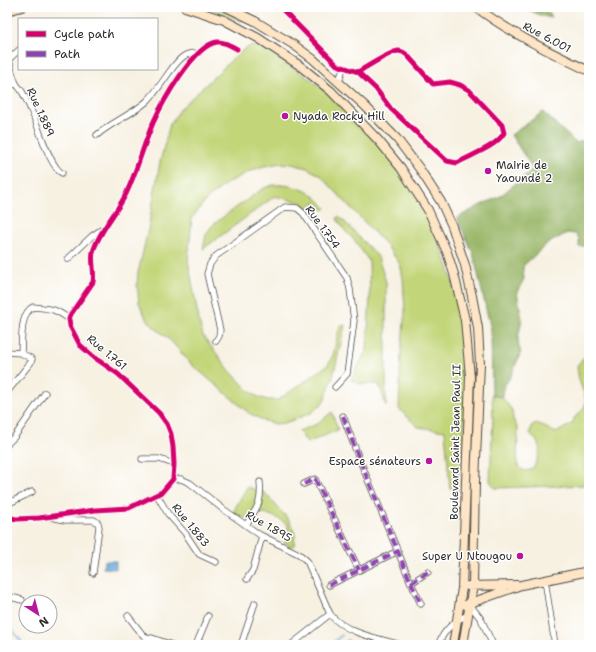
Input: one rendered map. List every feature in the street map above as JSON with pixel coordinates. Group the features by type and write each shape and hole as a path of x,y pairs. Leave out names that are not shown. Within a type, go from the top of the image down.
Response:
{"main road":[{"path":"7,11 17,7"},
{"name":"Boulevard Saint Jean Paul II","path":"185,7 224,20 249,33 299,65 331,91 379,140 401,168 428,210 447,252 465,320 470,377 462,588 453,645"},
{"name":"Boulevard Saint Jean Paul II","path":"226,7 255,21 294,45 313,59 339,82 397,139 419,168 441,202 452,226 465,265 478,328 480,364 474,490 472,585 463,645"},
{"name":"Rue 6.001","path":"476,7 488,16 538,46 589,71"},
{"path":"459,607 521,585 589,571"},
{"path":"462,588 472,585 521,585"}],"street":[{"path":"278,7 282,9 338,65 358,72 376,89 391,109 447,161 458,163 502,138 504,133 502,125 468,90 460,85 450,82 433,84 403,52 398,51 390,54 358,72"},
{"path":"21,353 24,317 26,311 33,307 53,309 69,319 93,282 93,254 97,242 125,195 153,123 188,64 199,53 217,42 231,45 237,49"},
{"path":"8,58 18,51"},
{"path":"97,135 105,128 134,112 157,92 181,58 188,54 199,53"},
{"name":"Rue 1.889","path":"8,58 16,84 21,89 32,112 49,156 59,172 62,173"},
{"path":"339,82 343,68"},
{"path":"7,85 16,84"},
{"name":"Rue 1.754","path":"216,341 220,330 207,274 210,264 216,256 285,207 297,208 303,213 347,278 350,289 354,322 347,374 335,387"},
{"path":"68,260 92,236 105,228"},
{"name":"Rue 1.761","path":"69,319 70,326 80,345 95,358 118,374 159,413 171,434 174,464 173,479"},
{"path":"7,352 21,353 31,358 31,362 7,392"},
{"path":"7,444 45,393"},
{"path":"343,416 358,456 421,604"},
{"path":"142,459 160,459 174,464"},
{"name":"Rue 1.895","path":"173,479 181,478 190,483 223,509 262,536 300,554 307,561 330,614"},
{"path":"7,526 8,517 39,518 96,510 125,509 157,495 166,488 173,479"},
{"path":"304,484 314,479 359,570"},
{"path":"246,525 258,506 261,497 260,482"},
{"path":"7,504 32,492"},
{"name":"Rue 1.883","path":"157,495 168,514 185,533 199,554 216,562"},
{"path":"49,516 65,520 94,520 98,523 99,527 93,573"},
{"path":"247,579 253,570 262,536"},
{"path":"329,585 398,551"},
{"path":"411,583 428,572"},
{"path":"544,580 555,645"},
{"path":"7,596 18,599"},
{"path":"241,645 255,604"},
{"path":"469,604 481,619 493,645"},
{"path":"291,645 330,614 334,620 346,628 402,645"},
{"path":"438,645 443,634 457,619 468,615"},
{"path":"128,616 142,634 148,639 152,638 172,645"},
{"path":"196,645 208,616"}],"green space":[{"path":"204,7 225,11 243,21 240,21"},
{"path":"525,7 544,7 551,18 533,12"},
{"path":"252,45 260,46 313,81 331,97 370,136 396,166 425,211 443,252 450,274 461,319 464,341 466,360 466,397 462,454 457,491 450,488 445,431 418,427 399,409 401,353 405,312 403,278 400,264 386,245 320,175 307,168 281,163 264,166 250,171 227,183 206,200 192,218 188,260 203,336 231,372 247,389 258,397 268,400 278,400 328,365 333,355 340,326 345,325 333,377 323,403 311,413 285,423 275,424 262,420 249,413 191,364 171,341 155,328 146,318 139,303 137,284 138,273 148,230 160,162 170,124 181,108 240,52"},
{"path":"543,112 576,143 589,139 589,245 579,247 579,238 575,234 567,233 547,244 523,266 524,279 517,292 522,319 518,338 521,352 511,376 503,388 502,397 492,395 491,330 473,253 457,218 499,197 533,169 511,135"},
{"path":"273,185 289,186 310,193 326,208 323,210 315,202 307,208 303,203 275,196 203,249 206,235 211,227 262,189"},
{"path":"339,216 378,257 386,282 386,406 379,384 360,384 351,380 367,349 370,296 369,261 337,219"},
{"path":"589,349 589,417 587,422 586,485 495,488 490,481 493,418 492,395 502,397 512,410 513,419 518,429 517,464 523,470 531,470 539,455 538,443 530,433 532,425 537,423 556,433 573,423 574,418 584,407 586,402 577,366"},
{"path":"332,412 338,430 307,443 299,431 317,424"},
{"path":"247,487 265,493 289,520 295,534 294,545 291,547 284,542 288,532 288,525 278,519 260,512 246,518 232,514"}],"water":[{"path":"104,561 116,561 116,569 103,568"}],"waterway":[{"path":"7,623 24,645"},
{"path":"330,645 342,635"},
{"path":"307,640 310,645"},
{"path":"345,645 348,640"}],"marked path":[{"path":"343,416 358,456 421,604"},
{"path":"304,484 315,479 359,570"},
{"path":"329,585 398,551"},
{"path":"411,583 428,572"}],"cycle path":[{"path":"278,7 282,9 337,65 358,72 376,89 391,109 447,161 457,163 489,147 504,133 502,125 469,90 450,82 433,84 407,55 402,52 398,51 389,54 358,72"},
{"path":"7,517 16,519 39,518 95,510 129,508 162,492 173,479 173,447 171,434 167,424 159,413 118,374 95,358 80,345 70,326 69,319 93,282 93,252 96,244 103,230 126,194 153,123 171,89 189,64 208,46 217,42 222,42 237,49"}],"place":[{"name":"Nyada Rocky Hill","path":"285,116"},
{"name":"Mairie de Yaoundé 2","path":"488,171"},
{"name":"Espace sénateurs","path":"429,461"},
{"name":"Super U Ntougou","path":"520,556"}]}
